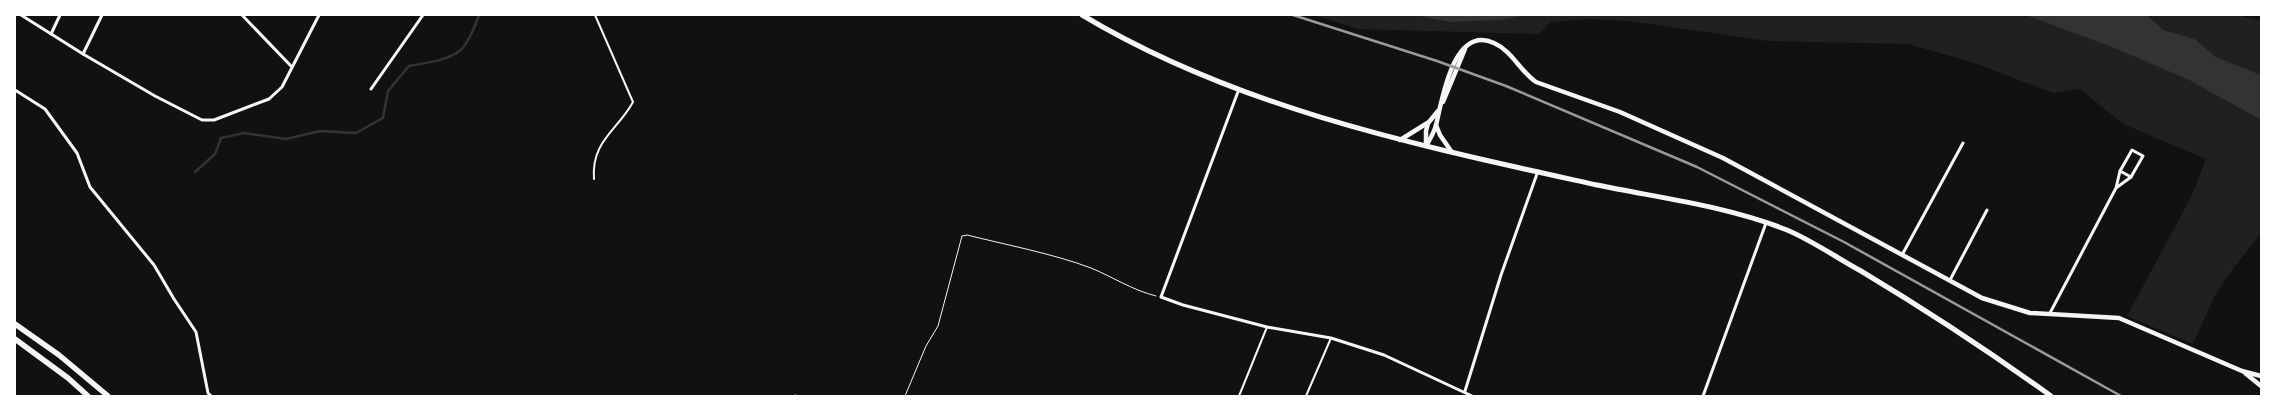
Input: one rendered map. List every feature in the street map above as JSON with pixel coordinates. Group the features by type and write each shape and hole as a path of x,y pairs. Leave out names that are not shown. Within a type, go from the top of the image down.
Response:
{"highway":[{"path":"15,324 59,355 108,396"},
{"path":"15,339 68,378 88,396"}],"main road":[{"path":"1082,15 1148,50 1304,113 1400,140 1703,206 1766,223 1790,232 1882,284 1981,346 2051,396"}],"street":[{"path":"21,15 155,96 202,120 214,120 269,99 282,87 318,15"},
{"path":"51,34 60,15"},
{"path":"83,54 102,15"},
{"path":"242,15 291,66"},
{"path":"371,89 423,15"},
{"path":"1426,146 1436,124 1438,111 1455,61 1467,46 1484,41 1496,44 1536,82 1620,112 1723,158 1982,298 2030,313 2120,318 2242,371 2261,376"},
{"path":"1239,88 1161,297 1183,305 1267,327 1331,338 1384,355 1465,391 1472,396"},
{"path":"15,90 45,109 77,153 90,187 154,265 196,332 208,393 211,396"},
{"path":"1400,140 1428,122 1438,111"},
{"path":"1426,146 1428,122"},
{"path":"1436,124 1451,151"},
{"path":"1902,255 1963,142"},
{"path":"2050,314 2116,188 2120,171 2132,150 2144,156 2131,177 2116,188"},
{"path":"1465,391 1501,275 1538,171"},
{"path":"2120,171 2131,177"},
{"path":"1950,280 1987,210"},
{"path":"1703,396 1766,223"},
{"path":"2242,371 2261,386"}],"lane":[{"path":"594,179 593,168 598,149 614,126 627,113 633,102 596,15"},
{"path":"1239,396 1267,327"},
{"path":"1306,396 1331,338"}],"path":[{"path":"905,396 926,346 938,326 962,236 967,234 1092,269 1139,292 1161,297"},
{"path":"795,394 800,396"}],"shaded area":[{"path":"1314,15 1413,15 1450,22 1500,20 1529,15 2025,15 2109,46 2187,79 2261,120 2261,233 2215,295 2193,344 2127,316 2192,195 2206,159 2123,124 2080,89 2053,93 1975,63 1908,44 1768,41 1629,21 1590,19 1551,22 1538,34 1358,29"},
{"path":"1413,15 1529,15 1500,20 1450,22"},
{"path":"2025,15 2147,15 2163,30 2195,39 2216,57 2261,75 2261,120 2187,79 2109,46"},
{"path":"2147,15 2236,15 2261,20 2261,75 2216,57 2195,39 2163,30"}],"waterway":[{"path":"195,172 215,154 221,138 244,133 286,139 320,131 356,133 383,118 388,91 409,66 441,60 461,49 471,35 479,15"}],"railway":[{"path":"1293,15 1437,61 1506,86 1697,167 1844,242 2121,396"}]}
